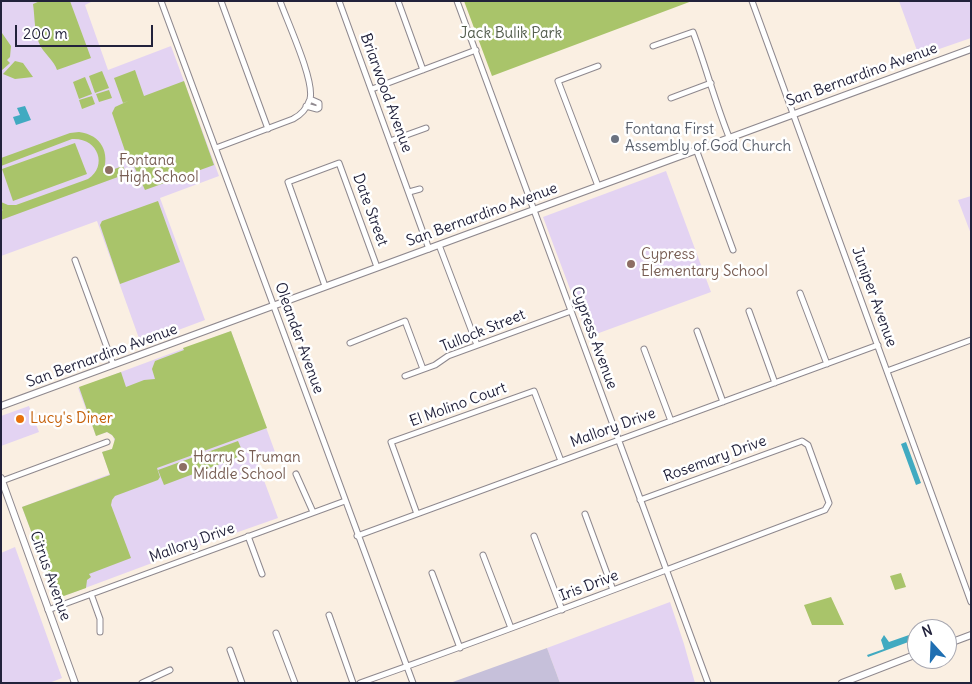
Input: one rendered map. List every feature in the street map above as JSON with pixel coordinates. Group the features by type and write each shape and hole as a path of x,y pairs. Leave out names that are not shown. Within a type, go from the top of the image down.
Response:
{"main road":[{"name":"San Bernardino Avenue","path":"1,406 971,48"},
{"name":"Citrus Avenue","path":"2,479 75,683"},
{"path":"957,640 971,635"},
{"path":"842,683 907,658"}],"street":[{"name":"Oleander Avenue","path":"161,1 412,683"},
{"path":"221,1 268,129"},
{"path":"216,148 298,116 310,99 309,82 280,1"},
{"name":"Briarwood Avenue","path":"339,1 429,249"},
{"path":"398,1 423,70"},
{"name":"Cypress Avenue","path":"457,1 708,683"},
{"name":"Juniper Avenue","path":"752,1 971,602"},
{"path":"653,46 693,32 728,137"},
{"path":"372,89 476,50"},
{"path":"598,66 558,81 598,186"},
{"path":"671,98 711,83"},
{"path":"306,106 312,109 318,108 319,102 310,99"},
{"path":"390,141 426,128"},
{"path":"696,149 733,250"},
{"name":"Date Street","path":"325,286 288,182 339,163 377,267"},
{"path":"409,192 420,189"},
{"path":"439,245 477,345"},
{"path":"75,260 113,364"},
{"path":"800,293 826,364"},
{"name":"Tullock Street","path":"405,376 435,365 448,356 571,311"},
{"path":"749,311 774,383"},
{"path":"350,343 405,321 423,369"},
{"path":"697,331 723,402"},
{"path":"887,371 971,340"},
{"name":"Mallory Drive","path":"358,536 878,345"},
{"path":"644,349 671,421"},
{"name":"El Molino Court","path":"417,514 392,442 534,391 561,461"},
{"name":"Rosemary Drive","path":"640,500 799,441 808,445 828,500 826,510"},
{"path":"2,479 107,442"},
{"path":"296,474 314,512"},
{"name":"Mallory Drive","path":"48,610 345,501"},
{"name":"Iris Drive","path":"360,683 460,648 826,510"},
{"path":"585,514 613,590"},
{"path":"248,536 262,574"},
{"path":"534,536 562,610"},
{"path":"483,555 511,628"},
{"path":"432,573 460,648"},
{"path":"91,594 100,619 100,632"},
{"path":"328,615 353,683"},
{"path":"276,633 295,683"},
{"path":"230,650 242,683"},
{"path":"142,683 152,681 170,670"}],"shaded area":[{"name":"Fontana High School","path":"1,1 93,1 85,5 108,70 171,46 219,176 160,198 205,320 141,344 97,221 1,256"},
{"path":"899,1 971,1 971,38 919,56"},
{"name":"Cypress Elementary School","path":"666,171 711,292 588,337 543,217"},
{"path":"971,196 971,234 958,200"},
{"name":"Harry S Truman Middle School","path":"231,331 275,452 256,459 278,518 61,597 55,595 22,507 110,474 102,452 112,449 115,443 113,436 107,432 96,436 78,388"},
{"path":"29,406 39,432 1,446 1,416"},
{"path":"15,547 62,678 49,683 1,683 1,553"},
{"path":"670,602 695,683 560,683 547,648"},
{"path":"547,648 560,683 450,683"}],"green space":[{"path":"40,1 70,1 91,58 57,70 41,47 37,37 33,4"},
{"name":"Jack Bulik Park","path":"464,1 692,1 492,76"},
{"path":"2,33 11,46 10,57 7,60 10,63 1,71"},
{"path":"15,61 23,63 33,77 15,79 3,74"},
{"path":"135,70 144,96 184,81 214,165 145,190 128,153 125,151 112,113 115,107 128,101 123,103 114,78"},
{"path":"102,71 109,88 95,93 89,76"},
{"path":"85,77 92,94 79,99 73,82"},
{"path":"109,90 112,98 99,102 96,94"},
{"path":"92,96 95,104 82,109 79,100"},
{"path":"79,132 93,137 102,146 105,152 103,173 123,166 126,174 1,220 1,211 3,210 1,209 1,202 8,205 16,205 88,179 98,167 99,160 94,147 88,142 72,139 1,166 1,158 70,133"},
{"path":"75,143 87,174 13,201 2,169"},
{"path":"158,201 180,262 120,284 100,225 102,221"},
{"name":"Harry S Truman Middle School","path":"231,331 267,428 157,468 160,477 158,480 115,496 111,505 131,558 89,574 91,577 87,580 86,588 61,597 55,595 22,507 110,475 102,452 112,449 115,439 107,432 96,436 79,387 121,372 126,387 144,380 155,379 152,369 155,361 184,350 183,348"},
{"path":"238,441 244,455 164,485 158,470"},
{"path":"901,573 906,587 895,590 890,576"},
{"path":"831,597 844,625 812,625 804,605"}],"water":[{"path":"25,106 31,120 16,125 13,117 20,115 17,108"},
{"path":"906,442 921,483 916,485 901,444"},
{"path":"884,635 889,642 907,636 907,642 868,657 867,655 884,649 881,640"}],"place":[{"name":"Fontana First Assembly of God Church","path":"615,139"},
{"name":"Fontana High School","path":"109,170"},
{"name":"Cypress Elementary School","path":"631,264"},
{"name":"Lucy's Diner","path":"20,419"},
{"name":"Harry S Truman Middle School","path":"183,467"}]}
